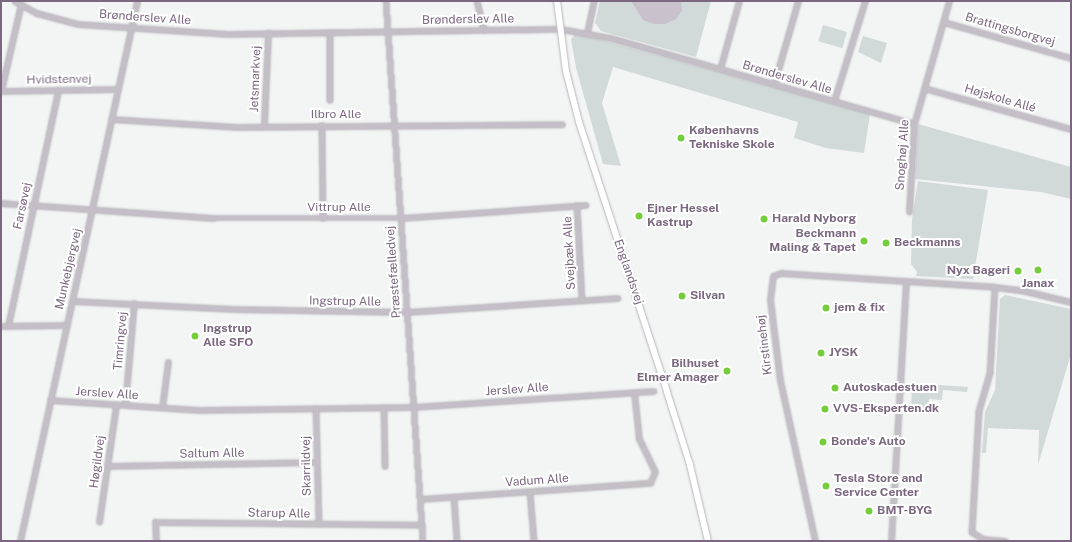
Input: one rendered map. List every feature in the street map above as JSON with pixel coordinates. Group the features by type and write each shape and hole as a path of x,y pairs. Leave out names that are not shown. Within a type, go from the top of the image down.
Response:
{"main road":[{"name":"Englandsvej","path":"557,1 566,71 578,122 690,465 708,541"}],"street":[{"name":"Brønderslev Alle","path":"15,1 37,13 78,24 228,34 561,29 587,33 914,124"},
{"name":"Munkebjergvej","path":"20,541 137,1"},
{"name":"Præstefælledvej","path":"386,1 423,541"},
{"path":"477,1 484,30"},
{"path":"587,33 594,1"},
{"path":"720,69 739,1"},
{"path":"774,84 798,1"},
{"path":"834,101 865,1"},
{"name":"Snoghøj Alle","path":"909,212 914,124 949,1"},
{"path":"1,91 20,4"},
{"name":"Brattingsborgvej","path":"944,22 1071,58"},
{"path":"330,32 330,100"},
{"name":"Jetsmarkvej","path":"264,125 268,33"},
{"name":"Højskole Allé","path":"924,88 1071,130"},
{"name":"Hvidstenvej","path":"1,91 117,89"},
{"name":"Farsøvej","path":"8,326 58,90"},
{"name":"Ilbro Alle","path":"111,119 237,127 264,125 562,124"},
{"path":"322,125 323,218"},
{"name":"Vittrup Alle","path":"1,203 92,211 213,218 401,218 577,204 586,205"},
{"name":"Svejbæk Alle","path":"577,204 582,300"},
{"name":"Kirstinehøj","path":"815,541 780,381 770,300 772,279 781,273 995,287 1035,293 1071,302"},
{"path":"892,541 906,281"},
{"path":"995,287 990,373 979,411 972,532 983,539 1005,541"},
{"name":"Ingstrup Alle","path":"72,301 233,309 407,312 618,298"},
{"name":"Timringvej","path":"126,406 134,303"},
{"path":"1,326 66,325"},
{"path":"162,408 168,362"},
{"name":"Jerslev Alle","path":"50,400 162,408 384,408 653,391"},
{"name":"Vadum Alle","path":"420,499 646,484 654,479 655,472 640,439 634,393"},
{"name":"Høgildvej","path":"99,522 116,405"},
{"name":"Skarrildvej","path":"316,408 316,462 319,524"},
{"path":"384,408 385,466"},
{"name":"Saltum Alle","path":"108,466 316,462"},
{"path":"530,492 534,541"},
{"path":"454,497 457,541"},
{"name":"Starup Alle","path":"156,541 155,522 422,525"}],"shaded area":[{"path":"600,1 711,1 696,57 601,31 595,23"},
{"path":"631,1 681,1 682,10 676,19 665,24 654,24 643,20"},
{"path":"823,25 847,32 842,48 818,41"},
{"path":"575,35 587,36 870,114 864,153 826,148 794,138 798,122 613,67 602,103 621,166 603,164 576,68 571,39"},
{"path":"863,36 887,43 881,63 858,52"},
{"path":"918,124 1071,167 1071,199 1041,192 915,179"},
{"path":"918,181 988,190 973,279 916,276 917,272 911,264 912,219"},
{"path":"1005,295 1071,309 1071,354 1038,465 1039,430 988,428 986,453 982,453 985,412 995,390 1000,299"},
{"path":"912,383 968,387 967,392 943,390 942,400 929,399 928,413 911,412"}],"place":[{"name":"Københavns Tekniske Skole","path":"681,138"},
{"name":"Ejner Hessel Kastrup","path":"639,216"},
{"name":"Harald Nyborg","path":"764,219"},
{"name":"Beckmann Maling & Tapet","path":"864,241"},
{"name":"Beckmanns","path":"886,243"},
{"name":"Janax","path":"1038,270"},
{"name":"Nyx Bageri","path":"1018,271"},
{"name":"Silvan","path":"682,296"},
{"name":"jem & fix","path":"826,308"},
{"name":"Ingstrup Alle SFO","path":"195,336"},
{"name":"JYSK","path":"821,353"},
{"name":"Bilhuset Elmer Amager","path":"727,371"},
{"name":"Autoskadestuen","path":"835,388"},
{"name":"VVS-Eksperten.dk","path":"825,409"},
{"name":"Bonde's Auto","path":"823,442"},
{"name":"Tesla Store and Service Center","path":"826,486"},
{"name":"BMT-BYG","path":"869,511"}]}
